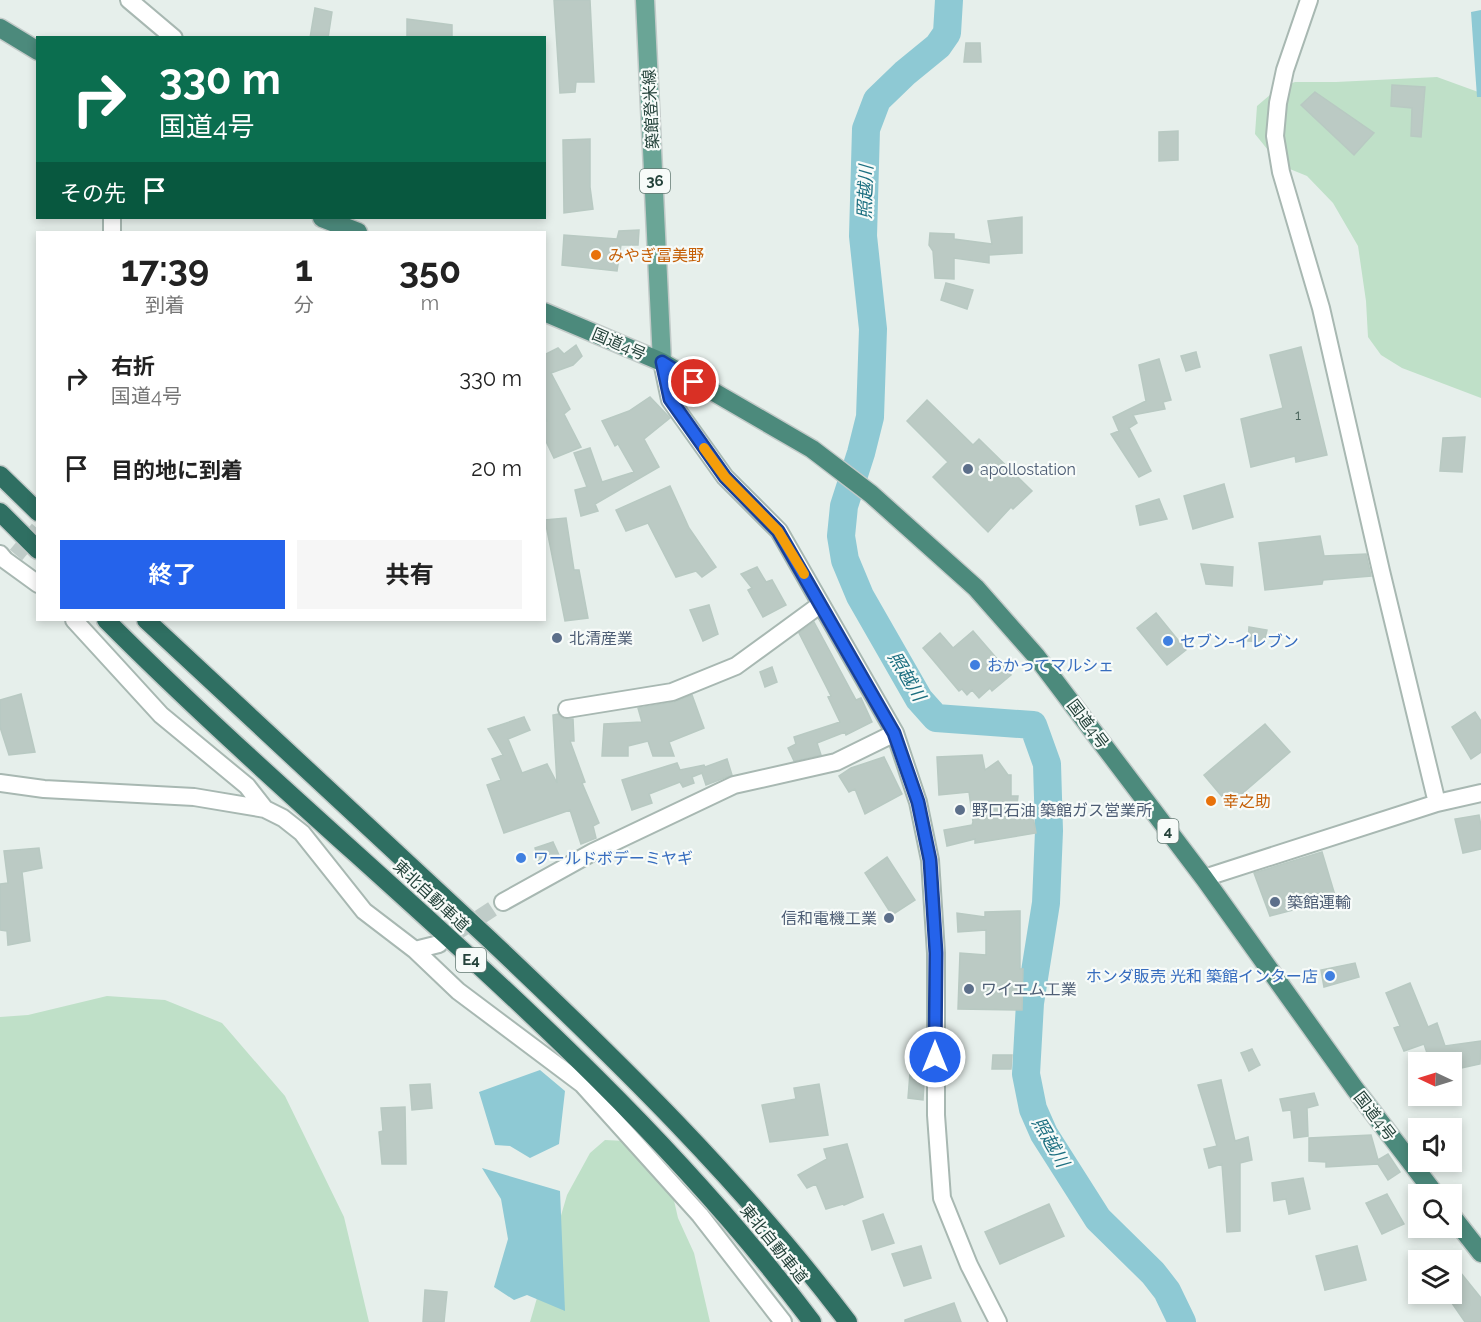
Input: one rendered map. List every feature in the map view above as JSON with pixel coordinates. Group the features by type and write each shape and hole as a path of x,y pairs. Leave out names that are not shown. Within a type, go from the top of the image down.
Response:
{"highway":[{"path":"0,28 36,50"},
{"path":"325,219 355,231"},
{"name":"国道4号","path":"546,313 662,362 820,455 871,494 976,588 1036,656 1204,878 1355,1089 1427,1184"},
{"path":"0,474 36,510"},
{"path":"0,512 36,548"},
{"name":"東北自動車道","path":"107,621 267,773 576,1056 725,1213 812,1322"},
{"name":"東北自動車道","path":"147,621 607,1051 674,1119 748,1200 848,1322"},
{"path":"1462,1229 1481,1253"}],"main road":[{"name":"築館登米線","path":"645,0 662,362"}],"street":[{"path":"129,0 172,36"},
{"path":"1309,0 1285,70 1278,104 1275,136 1281,172 1321,308 1437,803"},
{"path":"662,362 670,399 725,477 778,531 894,733 918,802 930,860 936,953 936,1115 942,1198 969,1265 998,1322"},
{"path":"7,556 36,582"},
{"path":"567,710 672,692 736,666 821,604"},
{"path":"75,621 161,715 247,786 265,809"},
{"path":"503,902 593,852 734,785 836,762 894,733"},
{"path":"0,783 44,789 194,797 265,809 283,818 302,833 364,911 415,950 458,991 582,1084 700,1215 783,1322"},
{"path":"1204,878 1437,803 1481,793"},
{"path":"415,950 439,944"}],"green space":[{"path":"1437,77 1481,93 1481,398 1402,368 1381,355 1368,337 1366,301 1358,246 1333,203 1307,176 1280,165 1255,134 1257,106 1278,88 1295,82"},
{"path":"107,996 165,1000 222,1023 285,1096 344,1217 369,1322 0,1322 0,1017 28,1015"},
{"path":"605,1140 625,1141 670,1183 678,1218 694,1253 710,1322 530,1322 567,1195 590,1153"}],"water":[{"path":"1481,10 1481,97 1477,97 1471,12"},
{"path":"540,1070 565,1091 559,1144 530,1158 510,1146 495,1145 479,1092"},
{"path":"482,1168 560,1191 565,1311 527,1295 514,1300 494,1287 508,1239 501,1199"}],"building":[{"path":"554,0 590,0 594,82 576,82 575,92 560,93"},
{"path":"315,8 332,12 328,36 310,36"},
{"path":"407,19 452,25 452,36 407,36"},
{"path":"966,43 980,43 981,62 964,62"},
{"path":"1392,85 1425,87 1421,137 1411,136 1412,108 1391,106"},
{"path":"1315,92 1374,133 1354,155 1301,105"},
{"path":"1178,131 1178,160 1159,161 1159,132"},
{"path":"590,139 590,187 593,209 564,213 563,140"},
{"path":"1022,217 1022,253 989,255 989,263 954,258 954,279 935,278 933,251 929,245 930,233 954,234 954,239 992,244 988,221"},
{"path":"639,230 638,245 621,245 617,271 562,265 564,235 617,239 619,231"},
{"path":"946,283 973,290 967,309 941,300"},
{"path":"576,345 582,356 573,365 551,373 570,409 564,414 581,447 554,458 546,441 546,354 558,348 564,354"},
{"path":"1301,347 1327,455 1296,462 1295,456 1251,467 1241,419 1283,408 1270,355"},
{"path":"1196,352 1200,367 1186,371 1181,356"},
{"path":"1159,359 1171,400 1163,402 1165,409 1133,415 1137,423 1129,428 1151,471 1139,477 1111,434 1119,431 1113,417 1146,401 1139,365"},
{"path":"650,397 670,418 644,439 659,467 595,504 598,511 581,516 575,490 587,487 574,453 590,448 602,482 634,472 618,444 615,446 602,421 629,411"},
{"path":"927,400 973,445 979,439 1032,491 1013,509 1011,507 988,532 933,477 948,462 907,421"},
{"path":"1465,437 1462,472 1440,471 1443,438"},
{"path":"1224,484 1233,517 1193,529 1184,496"},
{"path":"670,486 689,528 716,567 702,577 696,571 676,577 648,523 626,531 616,510"},
{"path":"1159,499 1167,519 1140,525 1136,506"},
{"path":"566,518 574,570 579,570 588,618 565,621 546,520"},
{"path":"1320,536 1324,556 1366,554 1371,576 1323,580 1322,584 1265,590 1259,543"},
{"path":"1201,564 1233,567 1232,586 1206,584"},
{"path":"757,567 766,582 772,580 786,605 763,617 748,590 752,588 741,574"},
{"path":"709,605 718,634 703,641 690,610"},
{"path":"1156,613 1186,650 1167,665 1137,628"},
{"path":"814,622 856,700 861,698 872,722 846,735 845,732 817,743 821,755 794,761 788,748 796,744 794,737 840,722 828,697 831,696 799,633"},
{"path":"1249,627 1267,630 1264,642 1248,641"},
{"path":"973,631 1011,675 992,691 990,688 979,698 972,690 967,695 962,689 959,691 923,648 940,633 953,648"},
{"path":"772,667 777,682 765,687 760,672"},
{"path":"21,694 35,752 9,755 0,727 0,700"},
{"path":"692,695 704,728 669,742 674,756 653,756 648,741 628,746 628,756 602,756 604,724 642,722 638,708 674,702"},
{"path":"1475,712 1481,721 1481,752 1471,759 1452,727"},
{"path":"558,714 564,719 573,719 574,741 570,741 585,782 582,783 599,823 593,826 596,838 581,844 570,810 504,833 487,785 501,780 492,759 503,755 488,729 524,717 530,730 508,739 522,773 547,764 557,783 553,715"},
{"path":"1265,724 1290,752 1229,805 1204,775"},
{"path":"982,755 985,770 998,761 1008,775 1011,775 1011,796 1018,796 1016,814 1032,811 1036,833 975,843 975,839 947,846 944,830 972,825 973,822 969,792 939,795 937,757"},
{"path":"884,757 902,794 865,814 855,789 849,792 839,776 851,768"},
{"path":"727,759 732,775 706,785 702,773 692,777 694,783 683,787 680,782 649,794 652,803 632,810 622,780 677,763 680,770 704,765 705,767"},
{"path":"1479,815 1481,849 1463,853 1455,819"},
{"path":"553,842 559,855 539,862 535,848"},
{"path":"39,848 42,868 22,872 30,941 8,945 7,931 0,930 0,884 8,883 4,851"},
{"path":"1322,852 1337,902 1314,909 1312,905 1270,916 1254,873"},
{"path":"887,857 915,900 892,915 865,873"},
{"path":"1020,911 1020,969 1023,969 1022,1010 958,1009 960,953 986,955 986,930 958,932 957,913 985,917 985,912"},
{"path":"1355,963 1359,977 1324,987 1321,970"},
{"path":"1410,983 1428,1027 1437,1023 1445,1046 1481,1041 1480,1064 1462,1068 1462,1052 1427,1052 1424,1044 1404,1051 1394,1028 1400,1026 1386,993"},
{"path":"912,1048 926,1048 923,1100 908,1098"},
{"path":"1252,1049 1260,1065 1249,1071 1241,1053"},
{"path":"993,1055 1012,1055 1011,1069 992,1069"},
{"path":"1221,1080 1235,1141 1248,1137 1252,1160 1240,1163 1240,1231 1227,1232 1222,1164 1209,1168 1204,1149 1217,1146 1198,1085"},
{"path":"430,1084 432,1108 412,1110 410,1085"},
{"path":"819,1084 828,1135 770,1142 762,1105 796,1099 794,1088"},
{"path":"1314,1093 1318,1105 1307,1108 1308,1136 1294,1138 1291,1110 1283,1111 1280,1099"},
{"path":"405,1107 406,1164 382,1164 379,1132 383,1131 381,1108"},
{"path":"1371,1135 1378,1160 1388,1154 1400,1172 1388,1180 1378,1164 1326,1167 1326,1162 1309,1161 1309,1138"},
{"path":"847,1144 863,1197 826,1209 816,1184 807,1188 798,1175 827,1159 824,1149"},
{"path":"1303,1178 1310,1209 1289,1214 1286,1199 1274,1201 1272,1183"},
{"path":"1387,1194 1404,1224 1382,1234 1366,1203"},
{"path":"1049,1204 1064,1236 1000,1264 985,1232"},
{"path":"883,1214 894,1243 872,1250 863,1221"},
{"path":"921,1246 931,1278 904,1286 892,1254"},
{"path":"1357,1246 1366,1280 1325,1290 1316,1256"},
{"path":"1462,1274 1481,1298 1481,1322 1465,1322 1453,1304 1462,1304"},
{"path":"425,1290 447,1292 444,1322 423,1322"},
{"path":"954,1303 961,1322 905,1322 905,1320"}],"waterway":[{"name":"照越川","path":"949,0 947,33 938,46 877,100 866,129 863,236 873,329 870,417 844,506 841,536 845,560 860,596 919,699 936,718 1033,725 1047,764 1049,831 1046,903 1030,1003 1026,1074 1033,1109 1044,1134 1098,1219 1153,1273 1167,1291 1182,1322"}],"tunnel":[{"path":"16,555 36,531"},
{"path":"439,944 503,902"}],"slow traffic":[{"path":"704,448 725,477 778,531 804,574"}],"place":[{"name":"みやぎ冨美野","path":"596,255"},
{"name":"apollostation","path":"968,469"},
{"name":"北清産業","path":"557,638"},
{"name":"セブン-イレブン","path":"1168,641"},
{"name":"おかってマルシェ","path":"975,665"},
{"name":"幸之助","path":"1211,801"},
{"name":"野口石油 築館ガス営業所","path":"960,810"},
{"name":"ワールドボデーミヤギ","path":"521,858"},
{"name":"築館運輸","path":"1275,902"},
{"name":"信和電機工業","path":"889,918"},
{"name":"ホンダ販売 光和 築館インター店","path":"1330,976"},
{"name":"ワイエム工業","path":"969,989"}],"route":[{"path":"694,382 662,362 670,399 725,477 778,531 894,733 918,802 930,860 936,953 935,1057"}]}
